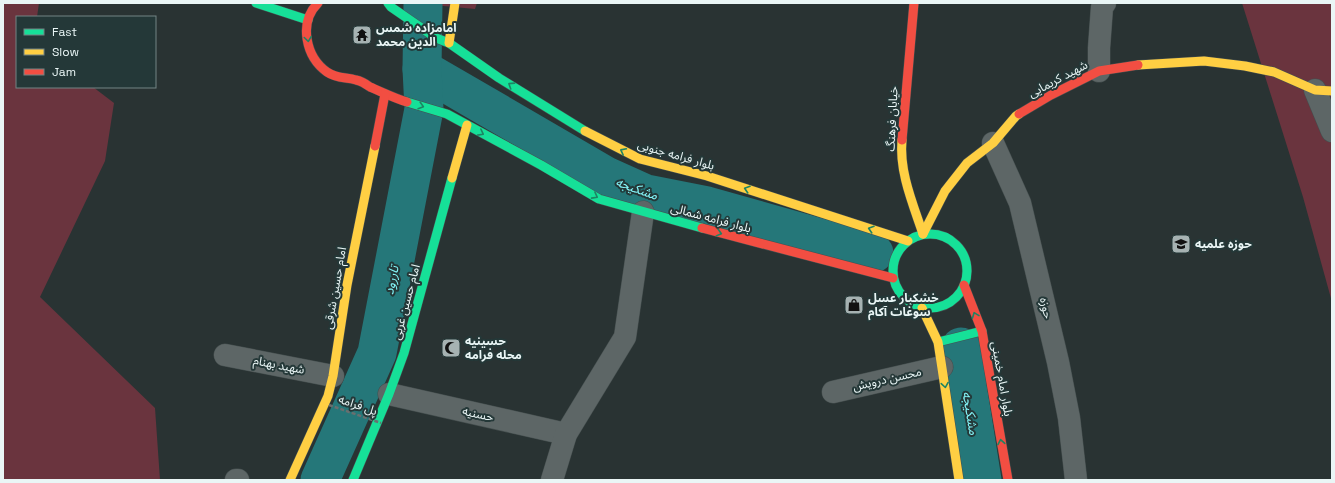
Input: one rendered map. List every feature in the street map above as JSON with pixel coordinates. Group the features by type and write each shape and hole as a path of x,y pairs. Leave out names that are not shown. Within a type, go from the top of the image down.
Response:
{"street":[{"path":"256,3 308,20 314,7 318,3"},
{"path":"449,43 454,3"},
{"name":"خیابان فرهنگ","path":"914,3 901,152 908,190 923,234"},
{"path":"1099,72 1102,7 1105,3"},
{"name":"بلوار فرامه جنوبی","path":"389,5 436,38 449,43 499,78 577,127 640,159 707,176 908,241"},
{"name":"بلوار فرامه شمالی","path":"308,20 306,35 309,50 317,63 328,73 342,79 356,80 395,98 447,114 541,165 599,199 893,278"},
{"name":"شهید کریمایی","path":"923,234 945,191 967,163 993,143 1016,116 1051,95 1099,72 1128,66 1204,61 1245,66 1274,72 1324,90"},
{"path":"1324,90 1332,131"},
{"name":"امام حسین شرقی","path":"290,480 328,396 333,376 347,285 386,94"},
{"name":"امام حسین غربی","path":"353,480 404,354 467,125"},
{"name":"حوزه","path":"993,143 1020,203 1058,362 1068,418 1076,480"},
{"path":"552,480 566,434 625,337 643,212"},
{"path":"923,234 944,237 954,243 966,262 967,274 964,285 959,294 952,302 937,308 922,308 912,304 903,297 896,288 893,278 892,268 900,249 908,241 923,234"},
{"name":"بلوار امام خمینی","path":"964,285 982,331 1008,480"},
{"path":"922,308 938,342 959,480"},
{"path":"938,342 982,331"},
{"name":"شهید بهنام","path":"225,355 333,376"},
{"name":"محسن درویش","path":"833,392 942,367"},
{"name":"حسنیه","path":"389,394 566,434"}],"path":[{"name":"پل فرامه","path":"329,405 381,423"}],"shaded area":[{"path":"3,3 39,3 37,16 16,16 16,88 94,88 114,103 105,161 40,297 155,408 160,480 3,480"},
{"path":"412,3 477,3 475,9"},
{"path":"1242,3 1332,3 1332,302 1303,197"}],"waterway":[{"name":"تاررود","path":"320,480 377,353 424,109 422,69 423,3"},
{"name":"مشکیجه","path":"422,69 606,176 646,194 707,206 874,253"},
{"name":"مشکیجه","path":"961,347 982,480"}],"traffic: fast":[{"path":"256,3 308,20"},
{"path":"388,3 391,7 436,38 449,43 499,78 585,131"},
{"path":"407,102 447,114 541,165 599,199 702,228"},
{"path":"353,480 389,394 404,353 452,178"},
{"path":"930,234 951,240 961,250 967,271 961,292 951,302 930,308 909,302 899,292 893,271 899,250 909,240 930,234"},
{"path":"938,342 982,331"}],"traffic: slow":[{"path":"449,43 455,3"},
{"path":"1138,65 1204,61 1245,66 1274,72 1315,90 1332,91"},
{"path":"923,234 945,191 967,163 993,143 1019,114"},
{"path":"452,178 467,125"},
{"path":"585,131 640,159 707,176 908,241"},
{"path":"902,140 905,176 911,200 923,234"},
{"path":"290,480 328,396 333,376 347,285 375,146"},
{"path":"922,308 938,342 959,480"}],"traffic: jam":[{"path":"318,3 308,20 307,39 314,58 320,66 334,76 360,81 370,87 407,102"},
{"path":"902,140 914,3"},
{"path":"1019,114 1051,95 1099,71 1138,65"},
{"path":"375,146 385,94"},
{"path":"702,228 893,278"},
{"path":"964,285 982,331 1008,480"}],"place":[{"name":"امامزاده شمس الدین محمد","path":"362,35"},
{"name":"حوزه علمیه","path":"1181,244"},
{"name":"خشکبار عسل سوغات آکام","path":"854,305"},
{"name":"حسینیه محله فرامه","path":"451,348"}]}
